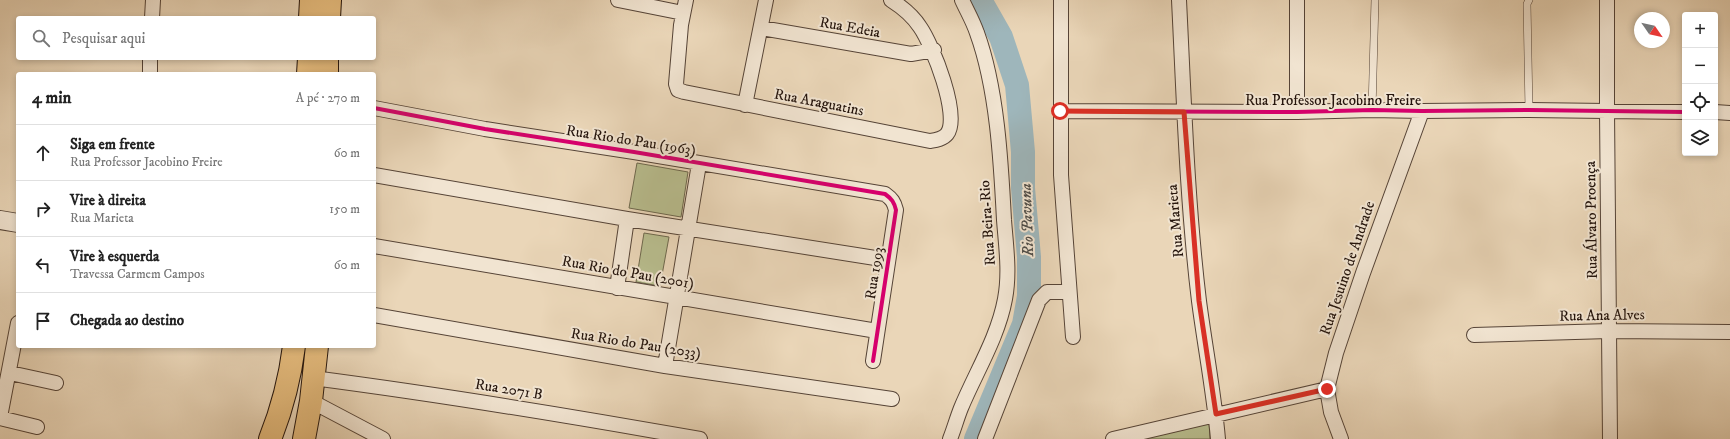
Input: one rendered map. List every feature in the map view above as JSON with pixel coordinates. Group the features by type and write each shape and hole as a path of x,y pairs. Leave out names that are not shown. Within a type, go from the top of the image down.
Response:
{"main road":[{"path":"310,16 311,0"},
{"path":"329,16 330,0"},
{"path":"308,72 309,60"},
{"path":"327,72 328,60"},
{"path":"270,439 290,375 294,348"},
{"path":"304,439 316,348"}],"street":[{"path":"152,16 153,0"},
{"path":"618,0 685,6"},
{"path":"745,105 766,0"},
{"path":"891,0 919,25 934,50"},
{"name":"Rua Beira-Rio","path":"950,439 961,408 1001,316 1006,298 1008,273 994,101 988,68 977,32 962,0"},
{"path":"1061,0 1061,175 1073,337"},
{"name":"Rua Marieta","path":"1179,0 1184,112 1199,301 1216,414 1218,439"},
{"path":"1297,0 1297,112"},
{"name":"Rua Álvaro Proença","path":"1607,0 1606,111 1610,439"},
{"name":"Rua Araguatins","path":"685,6 677,60 676,84 678,90 745,105 930,141 941,138 946,134 949,129 950,119 947,94 934,50"},
{"name":"Rua Edeia","path":"761,28 911,54 934,50"},
{"path":"150,60 150,72"},
{"name":"Rua Rio do Pau (1963)","path":"376,108 485,129 884,194"},
{"name":"Rua Professor Jacobino Freire","path":"1060,111 1297,112 1372,110 1529,110 1682,112"},
{"name":"Rua Jesuino de Andrade","path":"1341,439 1331,412 1327,389 1336,353 1363,273 1422,111"},
{"path":"1718,112 1730,112"},
{"path":"665,366 699,164"},
{"path":"376,175 627,219 689,227 888,260"},
{"name":"Rua 1993","path":"873,361 896,210 895,203 891,198 884,194"},
{"path":"617,288 627,219"},
{"path":"0,220 16,223"},
{"name":"Rua Rio do Pau (2001)","path":"376,246 877,331"},
{"path":"985,439 1039,300 1047,292 1069,292"},
{"name":"Rua Rio do Pau (2033)","path":"376,315 665,366 892,399"},
{"name":"Rua Ana Alves","path":"1474,335 1609,331 1730,332"},
{"path":"16,338 0,417 37,427"},
{"path":"10,372 56,383"},
{"name":"Rua 2071 B","path":"313,378 456,397 700,439"},
{"path":"1113,439 1327,389"},
{"path":"310,401 383,439"}],"lane":[{"path":"1372,110 1375,0"},
{"path":"1529,0 1527,4 1529,110"}],"green space":[{"path":"637,163 688,172 681,217 629,208"},
{"path":"644,233 669,237 660,286 636,282"},
{"path":"1209,421 1210,439 1136,439"}],"waterway":[{"name":"Rio Pavuna","path":"976,439 1024,324 1029,296 1029,257 1023,188 1023,152 1017,85 1001,37 980,0"}],"cycle path":[{"path":"376,108 485,129 885,194 892,201 896,210 873,361"},
{"path":"1061,111 1297,112 1372,110 1529,110 1682,112"}],"route":[{"path":"1060,111 1184,112 1199,301 1216,414 1327,389"}]}
